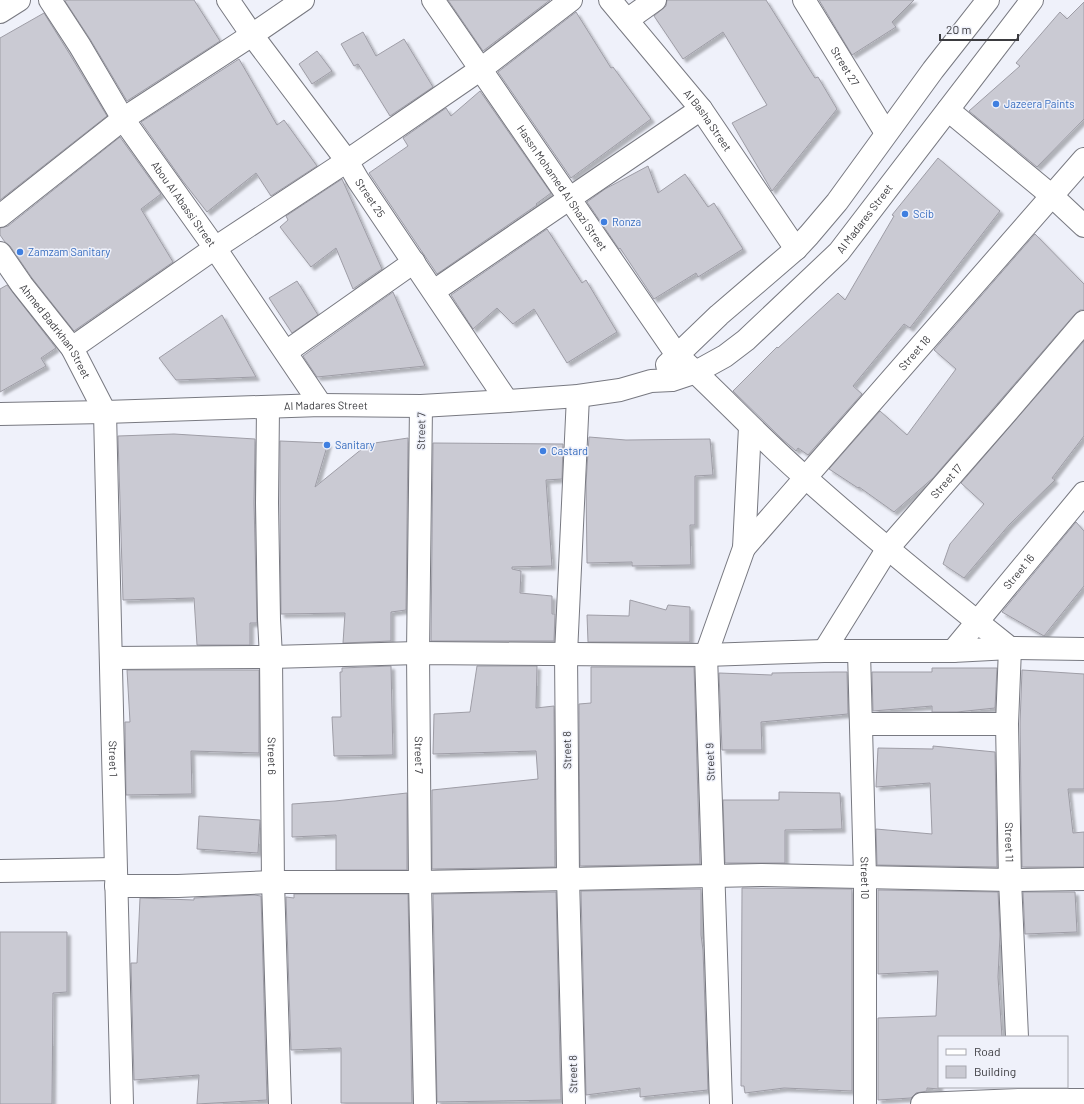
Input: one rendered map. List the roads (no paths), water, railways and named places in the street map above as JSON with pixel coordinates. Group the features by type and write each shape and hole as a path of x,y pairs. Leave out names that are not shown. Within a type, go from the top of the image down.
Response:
{"street":[{"path":"0,12 19,0"},
{"name":"Abou Al Abassi Street","path":"50,0 80,46 123,119 215,248 321,404"},
{"name":"Street 25","path":"228,0 252,35 347,161 358,180 507,401"},
{"path":"0,216 123,119 303,0"},
{"name":"Hassn Mohamed Al Shazi Street","path":"433,0 677,355 696,372 750,427 806,478 888,548 1010,648"},
{"path":"72,348 215,248 347,161 481,69 571,0"},
{"name":"Al Basha Street","path":"610,0 701,109 796,249"},
{"path":"627,20 655,0"},
{"name":"Street 27","path":"804,0 886,133"},
{"name":"Al Madares Street","path":"651,381 719,315 796,249 837,202 933,70 988,0"},
{"name":"Al Madares Street","path":"0,414 268,407 321,404 421,406 507,401 578,396 620,390 651,381 672,380 696,372 725,356 746,340 839,252 1032,0"},
{"path":"434,291 701,109"},
{"path":"948,110 1052,196 1084,226"},
{"name":"Street 18","path":"744,548 1084,159"},
{"name":"Ahmed Badrkhan Street","path":"0,253 22,285 72,348 105,412"},
{"path":"286,352 414,262"},
{"name":"Street 17","path":"824,651 888,548 1084,322"},
{"name":"Street 8","path":"574,1104 568,878 566,654 578,396"},
{"name":"Street 7","path":"421,406 418,653 420,882 425,1104"},
{"name":"Street 6","path":"268,407 267,502 271,657 273,882 280,1104"},
{"name":"Street 1","path":"105,412 122,1104"},
{"name":"Street 9","path":"721,1104 706,655 744,548 750,427"},
{"name":"Street 16","path":"953,651 1084,493"},
{"path":"111,658 271,657 418,653 706,655 824,651 953,651 1010,648 1082,648"},
{"name":"Street 11","path":"1010,648 1008,724 1010,880 1017,1036"},
{"name":"Street 10","path":"860,652 865,877 865,1104"},
{"path":"861,724 1008,724"},
{"path":"0,871 116,878 178,886 273,882 420,882 761,875 1010,880 1084,879"},
{"path":"922,1104 1019,1097 1084,1100"}],"place":[{"name":"Jazeera Paints","path":"996,104"},
{"name":"Scib","path":"905,214"},
{"name":"Ronza","path":"604,222"},
{"name":"Zamzam Sanitary","path":"20,252"},
{"name":"Sanitary","path":"327,445"},
{"name":"Castard","path":"543,451"}]}
